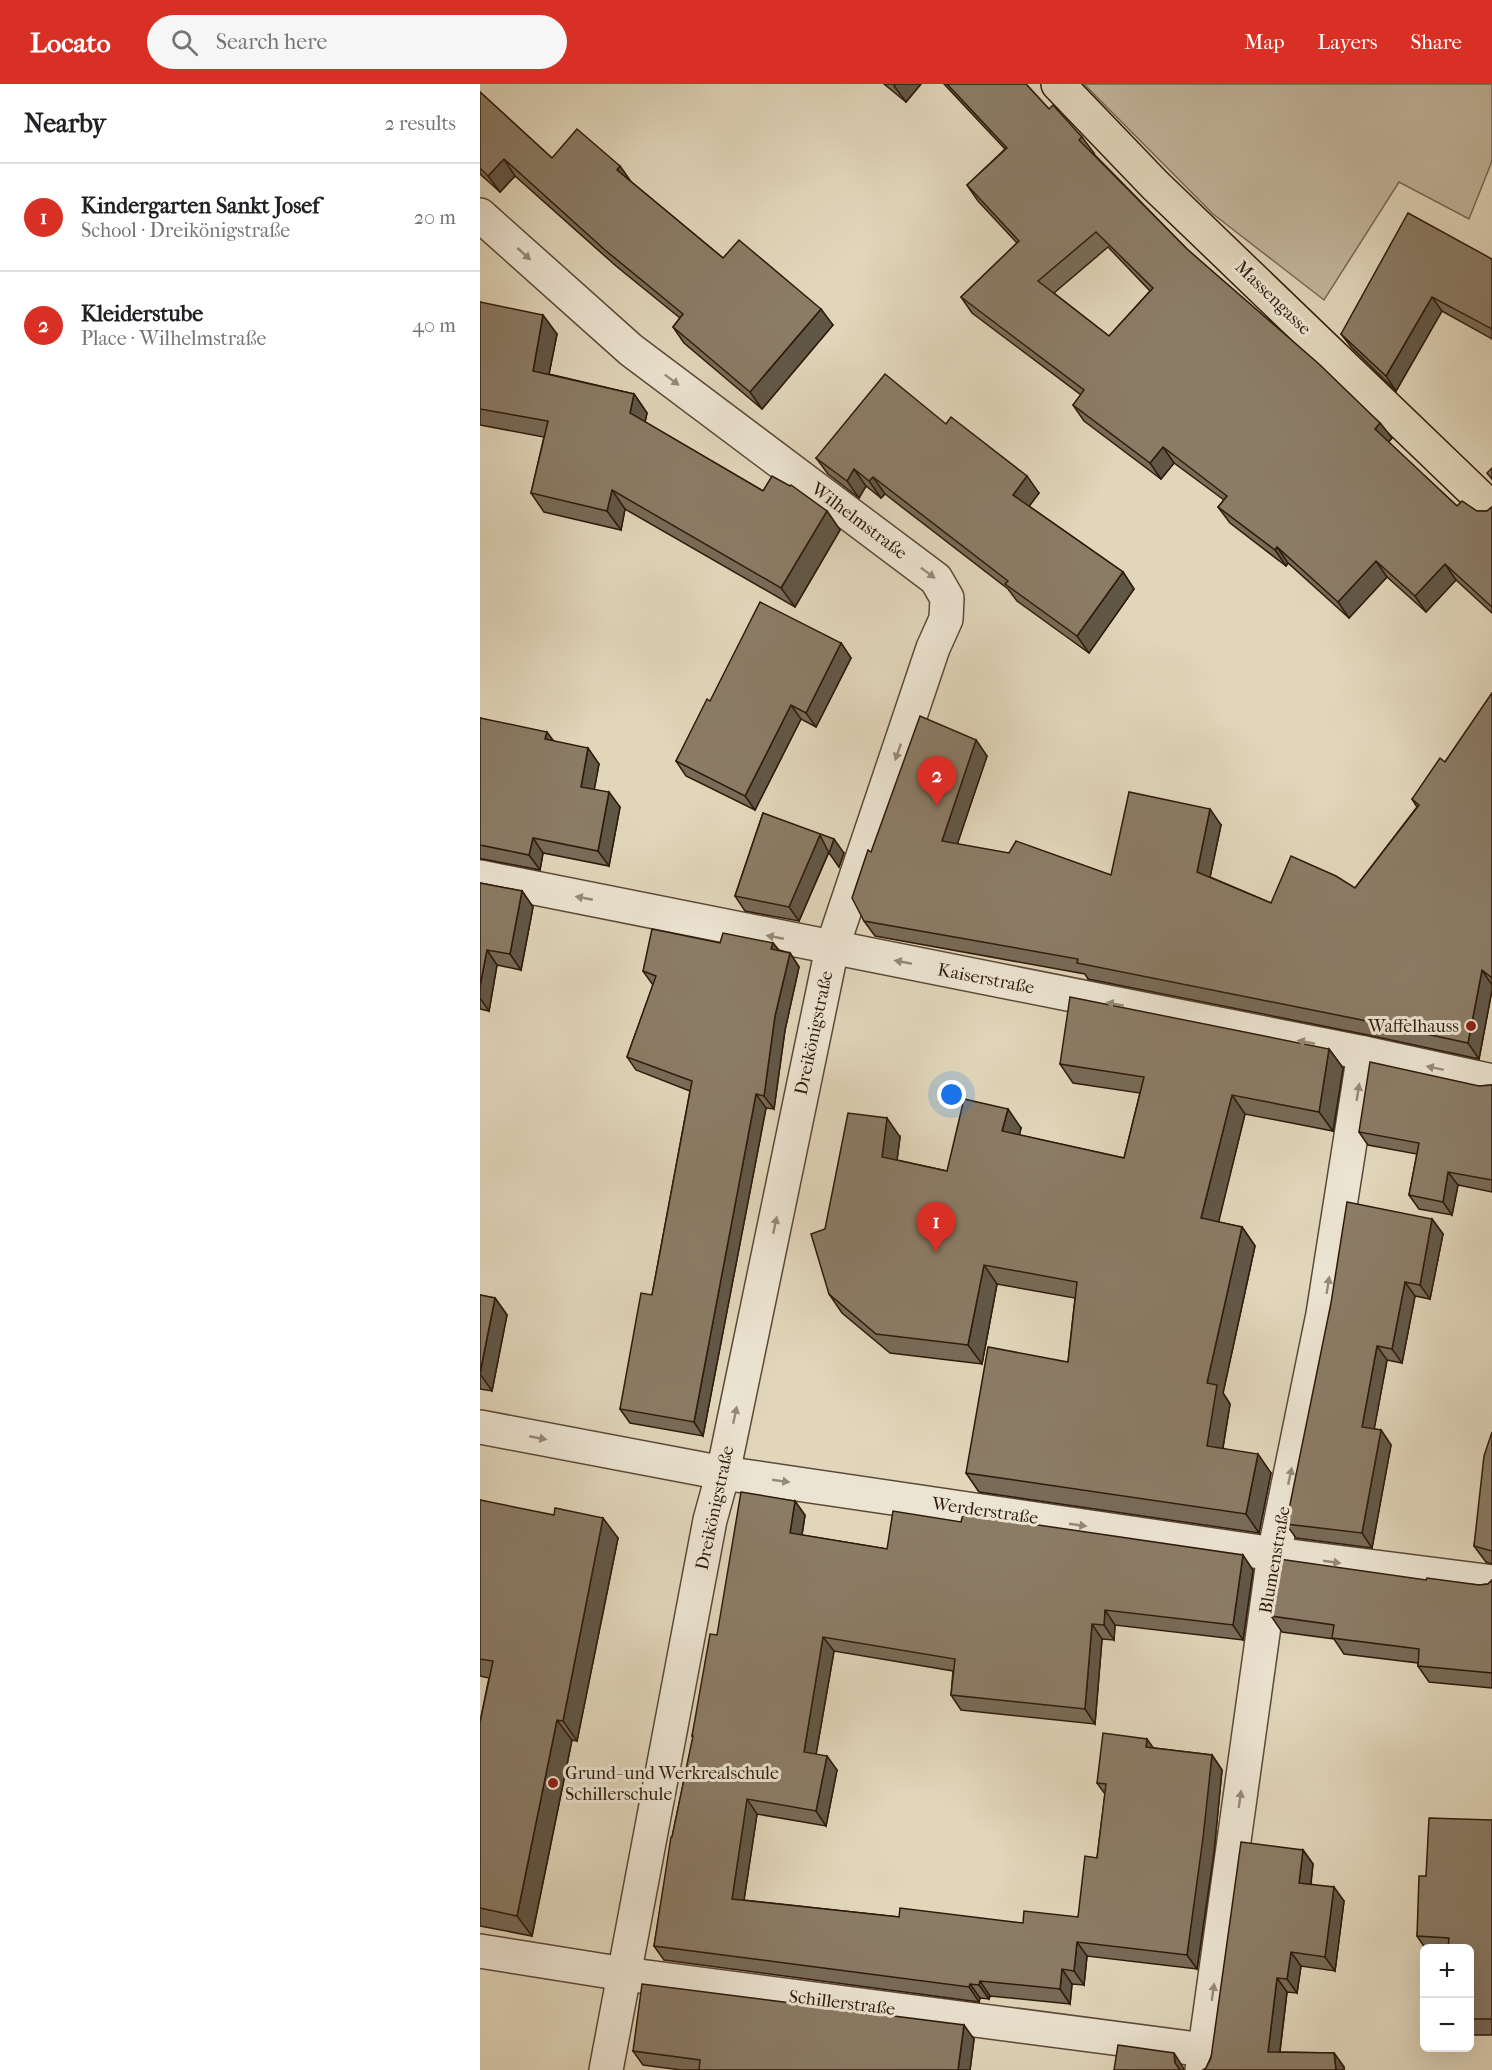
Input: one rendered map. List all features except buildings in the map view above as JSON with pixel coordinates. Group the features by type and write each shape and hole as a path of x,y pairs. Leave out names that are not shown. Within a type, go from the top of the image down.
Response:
{"main road":[{"name":"Massengasse","path":"1058,84 1155,185 1492,508"}],"street":[{"name":"Wilhelmstraße","path":"480,214 631,350 936,579 947,598 946,619 933,648 832,948"},
{"name":"Kaiserstraße","path":"480,878 1364,1053 1492,1081"},
{"name":"Dreikönigstraße","path":"606,2070 710,1520 723,1473 832,948"},
{"name":"Blumenstraße","path":"1203,2060 1274,1554 1323,1314 1364,1053"},
{"name":"Werderstraße","path":"480,1427 723,1473 1274,1554 1492,1582"},
{"name":"Schillerstraße","path":"480,1951 1203,2060"}],"shaded area":[{"path":"1084,84 1492,84 1492,161 1469,219 1399,182 1324,300 1213,214"}],"place":[{"name":"Kleiderstube","path":"937,806"},
{"name":"Waffelhauss","path":"1471,1026"},
{"name":"Kindergarten Sankt Josef","path":"936,1252"},
{"name":"Grund- und Werkrealschule Schillerschule","path":"553,1783"}]}
